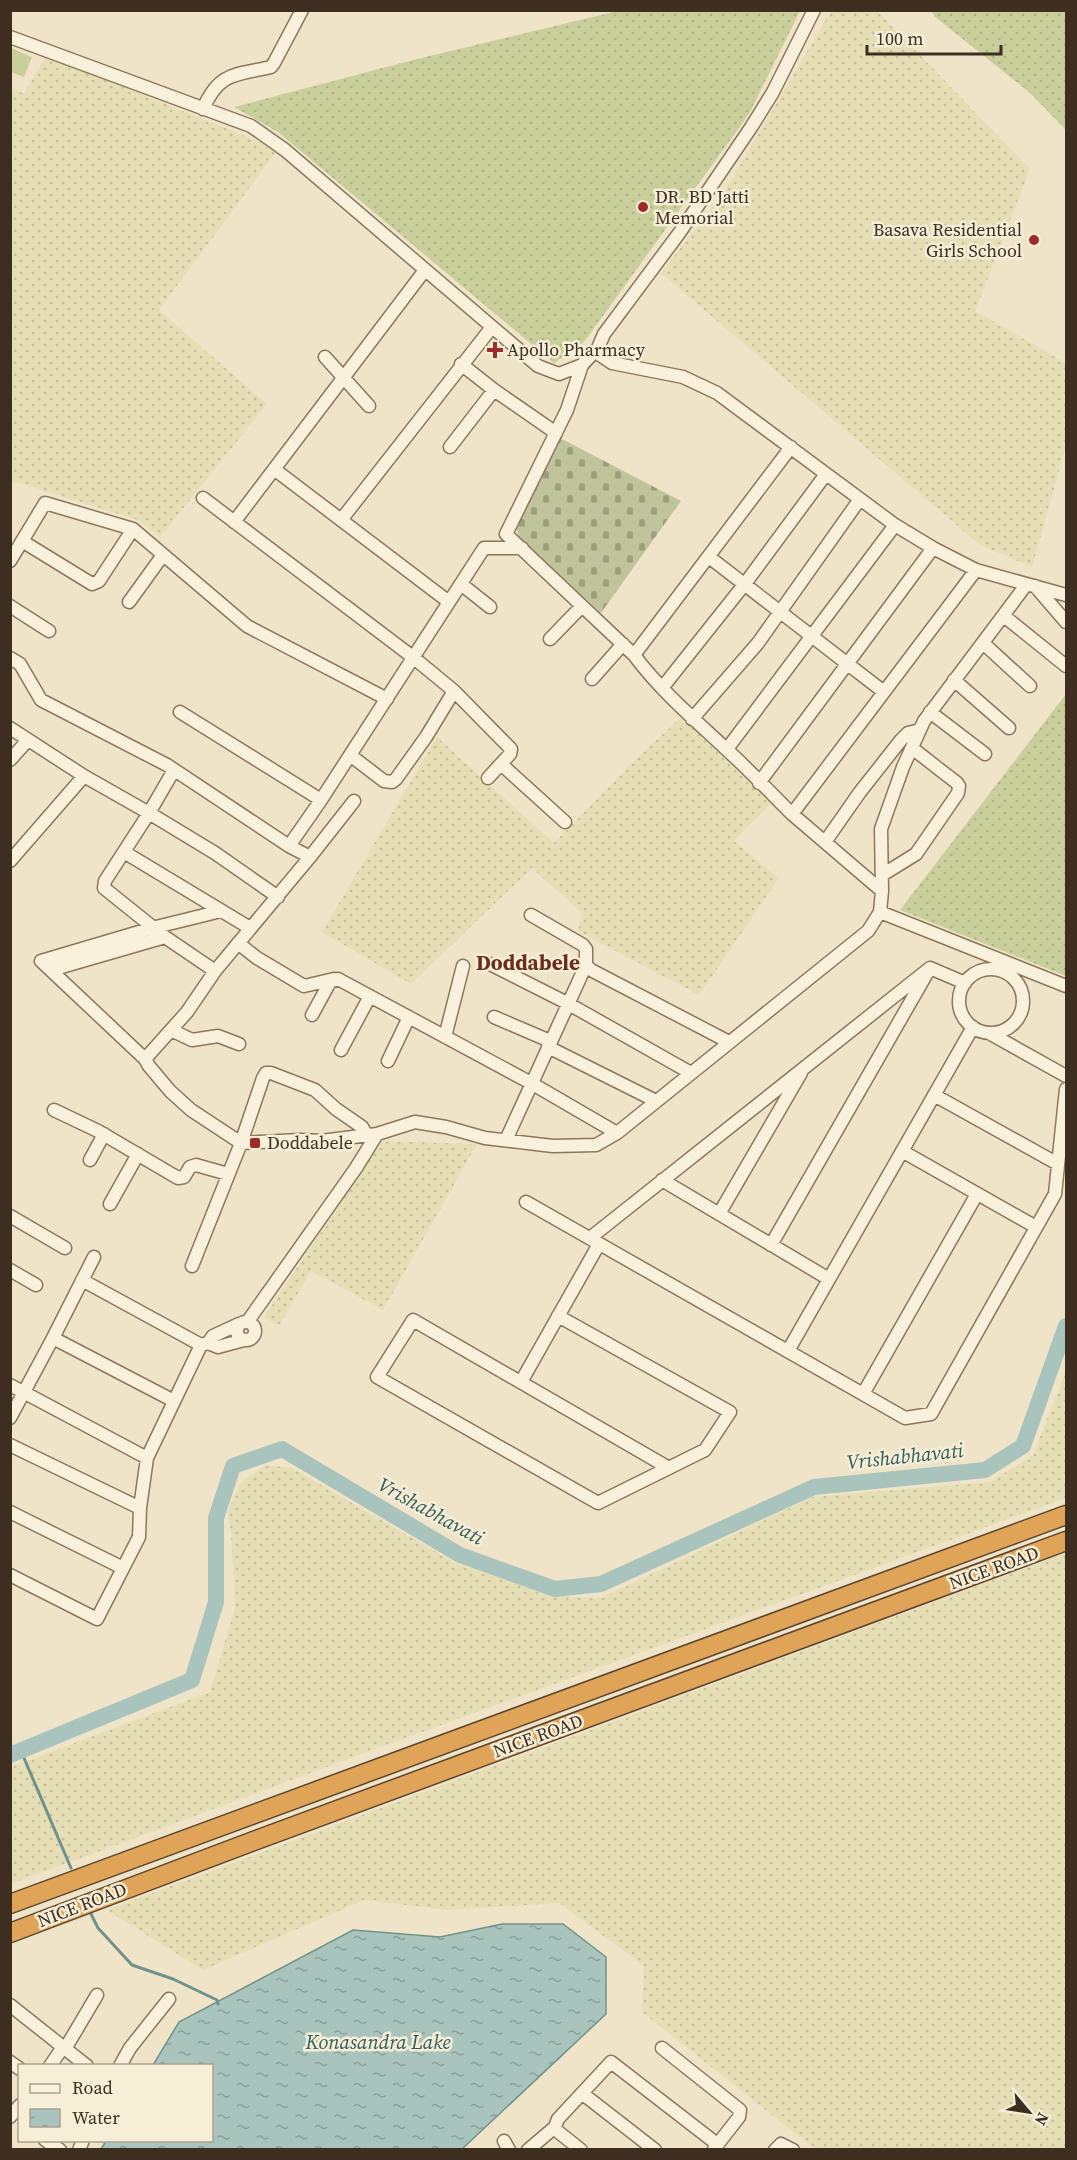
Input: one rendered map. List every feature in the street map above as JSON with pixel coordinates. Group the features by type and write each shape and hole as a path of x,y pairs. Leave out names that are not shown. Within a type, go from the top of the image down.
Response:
{"highway":[{"name":"NICE ROAD","path":"10,1904 1066,1515"},
{"name":"NICE ROAD","path":"10,1933 1066,1541"}],"street":[{"path":"203,109 209,96 220,82 234,74 271,66 274,63 302,10"},
{"path":"814,10 773,92 752,126 680,232 604,334 598,348 582,365 567,410 507,534 623,644 662,688 727,749 759,783 882,891"},
{"path":"10,37 251,126 285,150 538,366 559,374 582,365"},
{"path":"234,522 425,270"},
{"path":"341,520 492,327"},
{"path":"598,348 600,355 612,363 683,377 726,399 860,500 933,548 976,570 1066,594"},
{"path":"325,357 369,406"},
{"path":"461,364 556,433"},
{"path":"450,447 494,390"},
{"path":"634,655 791,447"},
{"path":"274,469 449,602"},
{"path":"662,688 745,584 826,474"},
{"path":"203,498 414,657 454,691 511,749 510,754 488,778"},
{"path":"692,718 758,643 860,500"},
{"path":"10,561 45,503 133,529 247,626 387,699"},
{"path":"727,749 895,525"},
{"path":"22,541 92,584 99,581 133,529"},
{"path":"289,846 484,548 522,548"},
{"path":"759,783 933,548"},
{"path":"129,603 163,555"},
{"path":"709,557 884,692"},
{"path":"792,813 976,570"},
{"path":"461,584 490,607"},
{"path":"221,911 152,928 41,961 145,1059 170,1091 191,1110 241,1143 321,1141 372,1134 415,1122 446,1127 485,1138 553,1146 596,1145 617,1133 868,931 880,912 881,829 920,730 930,712 954,680 1030,585"},
{"path":"1030,585 1066,622"},
{"path":"10,606 49,631"},
{"path":"550,639 582,606"},
{"path":"1004,616 1066,666"},
{"path":"983,643 1030,686"},
{"path":"592,679 623,644"},
{"path":"10,658 20,664 41,700 174,770 309,857"},
{"path":"954,680 1010,728"},
{"path":"350,755 384,781 392,782 426,737 454,691"},
{"path":"180,712 321,800"},
{"path":"930,712 985,754"},
{"path":"10,728 84,777 215,853 278,897"},
{"path":"825,842 860,792 901,740 908,734 920,730"},
{"path":"10,760 28,740"},
{"path":"882,875 916,854 958,793 957,783 912,748"},
{"path":"501,765 566,822"},
{"path":"174,770 105,881 104,888 165,938 215,971"},
{"path":"10,861 84,777"},
{"path":"145,1059 187,1012 215,971 278,897 354,801"},
{"path":"124,852 250,928"},
{"path":"880,912 1066,986"},
{"path":"506,1140 586,965 586,949 583,945 531,915"},
{"path":"51,970 165,938"},
{"path":"238,943 257,958 304,986 338,979 531,1083 617,1133"},
{"path":"982,971 982,963 986,954"},
{"path":"490,964 567,1003 691,1073"},
{"path":"586,965 591,970 729,1042"},
{"path":"445,1036 464,966"},
{"path":"930,968 965,983"},
{"path":"521,1382 558,1316 594,1241 662,1180 930,968"},
{"path":"771,1245 930,968"},
{"path":"988,1033 1002,1031 1018,1019 1023,1006 1021,990 1016,980 1005,972 991,969 973,975 965,983 960,996 960,1009 966,1021 973,1027 1066,1076"},
{"path":"1021,990 1030,982 1034,973"},
{"path":"312,1015 333,979"},
{"path":"341,1050 370,996"},
{"path":"388,1061 410,1017"},
{"path":"494,1017 656,1101"},
{"path":"788,1351 973,1027"},
{"path":"171,1030 192,1040 218,1036 239,1044"},
{"path":"719,1214 805,1067"},
{"path":"192,1266 241,1143 263,1078 267,1073 315,1090 336,1109 372,1134"},
{"path":"526,1202 905,1418 932,1414 1055,1194 1066,1089"},
{"path":"934,1095 1058,1164"},
{"path":"54,1110 104,1134 178,1178 184,1177 190,1167 196,1165 228,1174"},
{"path":"90,1160 104,1134"},
{"path":"10,1575 97,1619 139,1537 140,1508 147,1458 204,1344 213,1336 243,1323 277,1283 372,1134"},
{"path":"902,1151 1036,1227"},
{"path":"110,1203 138,1154"},
{"path":"662,1180 829,1279"},
{"path":"863,1394 977,1194"},
{"path":"10,1216 65,1248"},
{"path":"10,1418 94,1257"},
{"path":"10,1270 36,1285"},
{"path":"82,1280 204,1344 218,1347 250,1340 255,1333 253,1324 243,1323"},
{"path":"558,1316 730,1412 705,1450 669,1468 598,1503 377,1377 413,1320 669,1468"},
{"path":"53,1338 174,1401"},
{"path":"10,1385 147,1458"},
{"path":"10,1445 140,1508"},
{"path":"10,1512 123,1568"},
{"path":"52,2064 97,1995"},
{"path":"121,2064 130,2048 169,1999"},
{"path":"10,2005 84,2064"},
{"path":"528,2150 555,2127 558,2119 611,2062 715,2147 739,2117 740,2110 662,2048"},
{"path":"582,2094 655,2150"},
{"path":"555,2127 581,2150"},
{"path":"775,2150 781,2144 793,2150"}],"shaded area":[{"path":"831,11 877,11 1030,169 975,311 1066,363 1066,446 1032,567 980,545 661,273 724,192"},
{"path":"46,56 260,142 275,153 159,310 267,404 160,537 138,520 13,481 11,486 11,87 24,94"},
{"path":"682,717 770,804 734,841 779,878 699,995 578,931 582,913 532,868 411,984 322,932 437,737 554,843 639,756"},
{"path":"382,1141 477,1144 383,1310 311,1271 279,1326 264,1317"},
{"path":"1066,1371 1066,1498 11,1884 11,1767 210,1692 235,1608 228,1511 240,1483 266,1465 292,1468 457,1564 552,1596 601,1598 813,1497 990,1482 1033,1455"},
{"path":"1066,1553 1066,2149 815,2149 642,2012 644,1966 559,1903 448,1910 364,1900 203,1970 107,1910"}],"green space":[{"path":"622,10 800,11 749,114 584,342 554,363 278,132 234,107 413,60"},
{"path":"932,11 1066,11 1066,130 1029,92 934,16"},
{"path":"11,48 32,57 24,77 11,72"},
{"path":"560,438 681,501 601,613 519,536 515,525"},
{"path":"1066,694 1066,976 900,910"}],"water":[{"name":"Konasandra Lake","path":"502,1924 563,1924 606,1957 606,2014 462,2149 101,2149 105,2142 213,2142 213,2064 154,2064 179,2022 353,1930 440,1937"}],"waterway":[{"name":"Vrishabhavati","path":"10,1755 192,1680 216,1602 216,1518 233,1466 282,1449 460,1555 555,1589 601,1584 814,1487 985,1470 1023,1446 1066,1326"},
{"path":"21,1751 71,1868"},
{"path":"91,1914 98,1928 132,1965 173,1979 217,2000 218,2004"}],"place":[{"name":"DR. BD Jatti Memorial","path":"643,207"},
{"name":"Basava Residential Girls School","path":"1034,240"},
{"name":"Apollo Pharmacy","path":"495,350"},
{"name":"Doddabele","path":"255,1143"}],"district":[{"name":"Doddabele","path":"528,963"}]}
